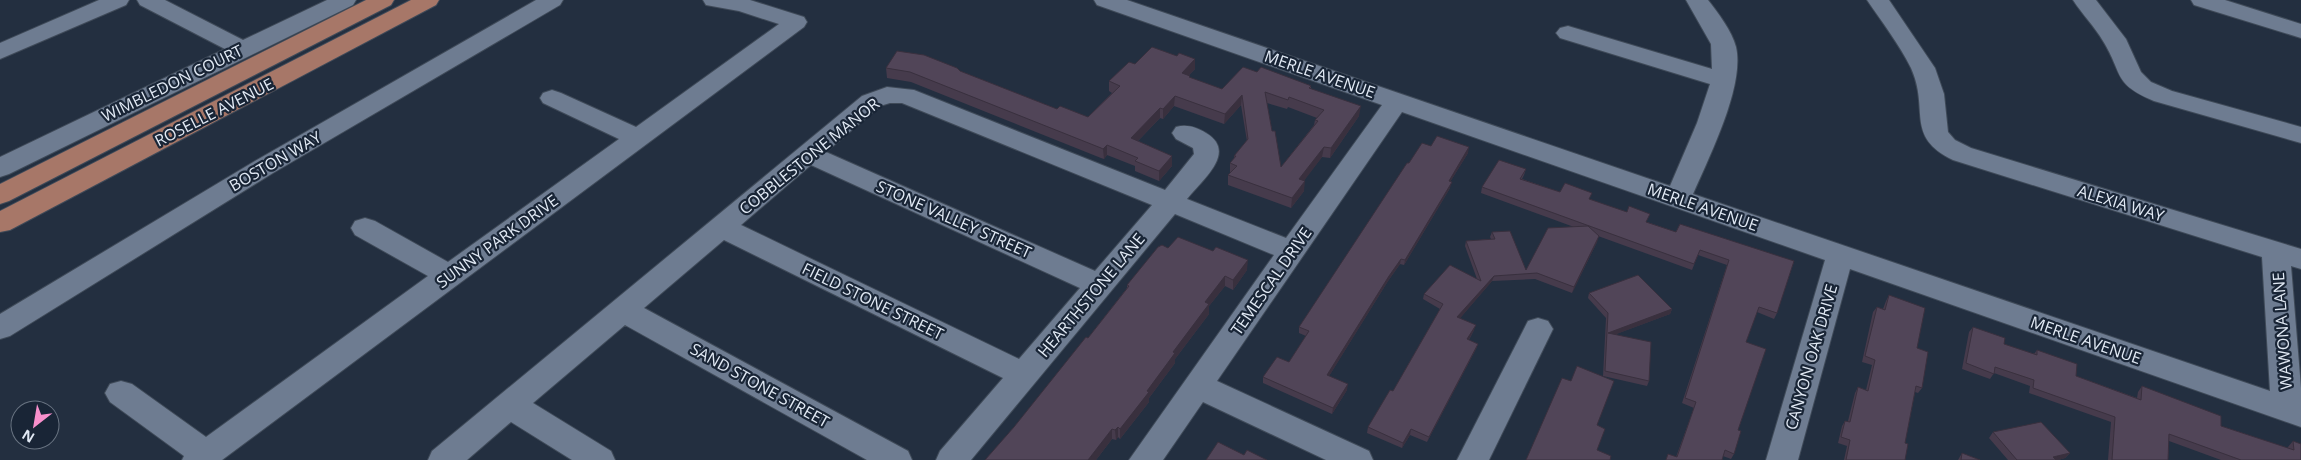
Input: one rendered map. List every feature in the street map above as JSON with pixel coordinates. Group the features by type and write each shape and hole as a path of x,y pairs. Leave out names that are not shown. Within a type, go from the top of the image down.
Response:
{"main road":[{"name":"ROSELLE AVENUE","path":"0,195 383,0"},
{"name":"ROSELLE AVENUE","path":"0,223 428,0"}],"street":[{"path":"0,52 118,0"},
{"path":"148,0 242,48"},
{"name":"WIMBLEDON COURT","path":"0,168 242,48 345,0"},
{"name":"BOSTON WAY","path":"0,328 264,166 552,0"},
{"path":"714,0 720,0"},
{"name":"SUNNY PARK DRIVE","path":"202,457 796,22 743,5 720,0"},
{"name":"MERLE AVENUE","path":"1105,0 2294,412"},
{"path":"1678,198 1718,100 1723,80 1724,46 1698,0"},
{"name":"ALEXIA WAY","path":"1878,0 1913,50 1925,72 1932,95 1935,132 1942,142 1962,154 2289,256"},
{"path":"2084,0 2114,40 2123,56 2130,76 2142,87 2163,96 2301,135"},
{"path":"2202,0 2301,31"},
{"path":"1568,33 1723,80"},
{"name":"COBBLESTONE MANOR","path":"444,460 871,101 887,95 906,96 1292,251"},
{"path":"552,98 638,138"},
{"name":"TEMESCAL DRIVE","path":"1145,460 1398,101"},
{"name":"HEARTHSTONE LANE","path":"952,460 1206,159 1208,153 1206,145 1199,139 1185,133"},
{"name":"STONE VALLEY STREET","path":"808,154 1100,285"},
{"name":"FIELD STONE STREET","path":"722,226 1024,375"},
{"path":"365,228 450,276"},
{"name":"CANYON OAK DRIVE","path":"1782,460 1840,255"},
{"name":"WAWONA LANE","path":"2289,256 2294,412"},
{"name":"SAND STONE STREET","path":"623,310 896,460"},
{"path":"1473,460 1538,329"},
{"path":"1197,385 1357,460"},
{"path":"121,393 202,457"},
{"path":"510,405 599,460"}],"building":[{"path":"1152,47 1177,56 1179,53 1195,59 1182,73 1222,89 1243,67 1257,72 1261,67 1311,86 1309,88 1361,106 1331,148 1324,147 1299,179 1305,181 1292,198 1228,175 1237,166 1230,163 1248,139 1242,95 1225,114 1175,96 1163,109 1160,108 1131,138 1172,156 1159,171 1135,161 1138,158 1107,145 1103,149 910,72 886,68 897,51 924,55 1057,109 1060,106 1088,117 1120,86 1109,81 1129,62 1135,64","holes":["1265,92 1288,100 1289,97 1324,110 1315,120 1318,121 1281,167 1275,131 1272,131"]},
{"path":"1437,136 1469,147 1449,181 1452,182 1405,260 1401,259 1389,276 1327,375 1348,384 1333,408 1263,377 1277,357 1289,362 1309,331 1299,327 1407,163 1409,163 1422,143 1431,146"},
{"path":"1499,160 1526,169 1520,179 1560,192 1565,183 1592,193 1589,199 1627,212 1629,206 1650,214 1646,222 1676,232 1680,224 1794,261 1777,313 1759,307 1746,342 1766,349 1738,430 1741,431 1734,454 1725,450 1722,460 1666,460 1668,454 1677,457 1696,402 1685,398 1729,260 1700,250 1694,264 1482,187"},
{"path":"1588,226 1599,236 1574,287 1537,273 1494,276 1457,317 1476,325 1467,339 1478,344 1429,437 1411,429 1403,443 1368,427 1390,390 1393,391 1443,304 1424,294 1450,265 1481,281 1466,241 1495,239 1492,232 1510,231 1526,270 1548,228"},
{"path":"1178,237 1213,251 1216,247 1248,260 1233,280 1225,276 1205,302 1209,304 1173,352 1175,353 1147,391 1149,392 1120,429 1118,427 1115,430 1112,429 1088,460 985,460 1086,337 1088,338 1158,247 1162,245 1168,248"},
{"path":"1638,275 1672,309 1608,333 1651,342 1649,381 1605,371 1608,313 1589,293"},
{"path":"1889,295 1925,308 1917,348 1928,352 1922,388 1916,386 1905,443 1908,444 1905,460 1846,460 1850,440 1841,437 1845,421 1850,422 1858,387 1868,391 1875,360 1865,356 1877,307 1885,310"},
{"path":"1973,327 2005,338 2004,344 2037,355 2037,350 2077,364 2076,376 2141,400 2142,386 2221,416 2221,426 2294,450 2293,441 2301,444 2301,460 2241,460 2169,434 2168,460 2112,460 2115,417 2033,388 2034,380 1995,367 1994,374 1966,363"},
{"path":"1577,366 1614,381 1597,425 1605,429 1597,450 1611,456 1610,460 1526,460 1562,378 1571,381"},
{"path":"2041,422 2070,453 2053,457 2056,460 2017,460 1993,432"},
{"path":"1218,442 1244,455 1247,450 1267,460 1206,460"},
{"path":"1962,453 1980,460 1961,460"}]}
